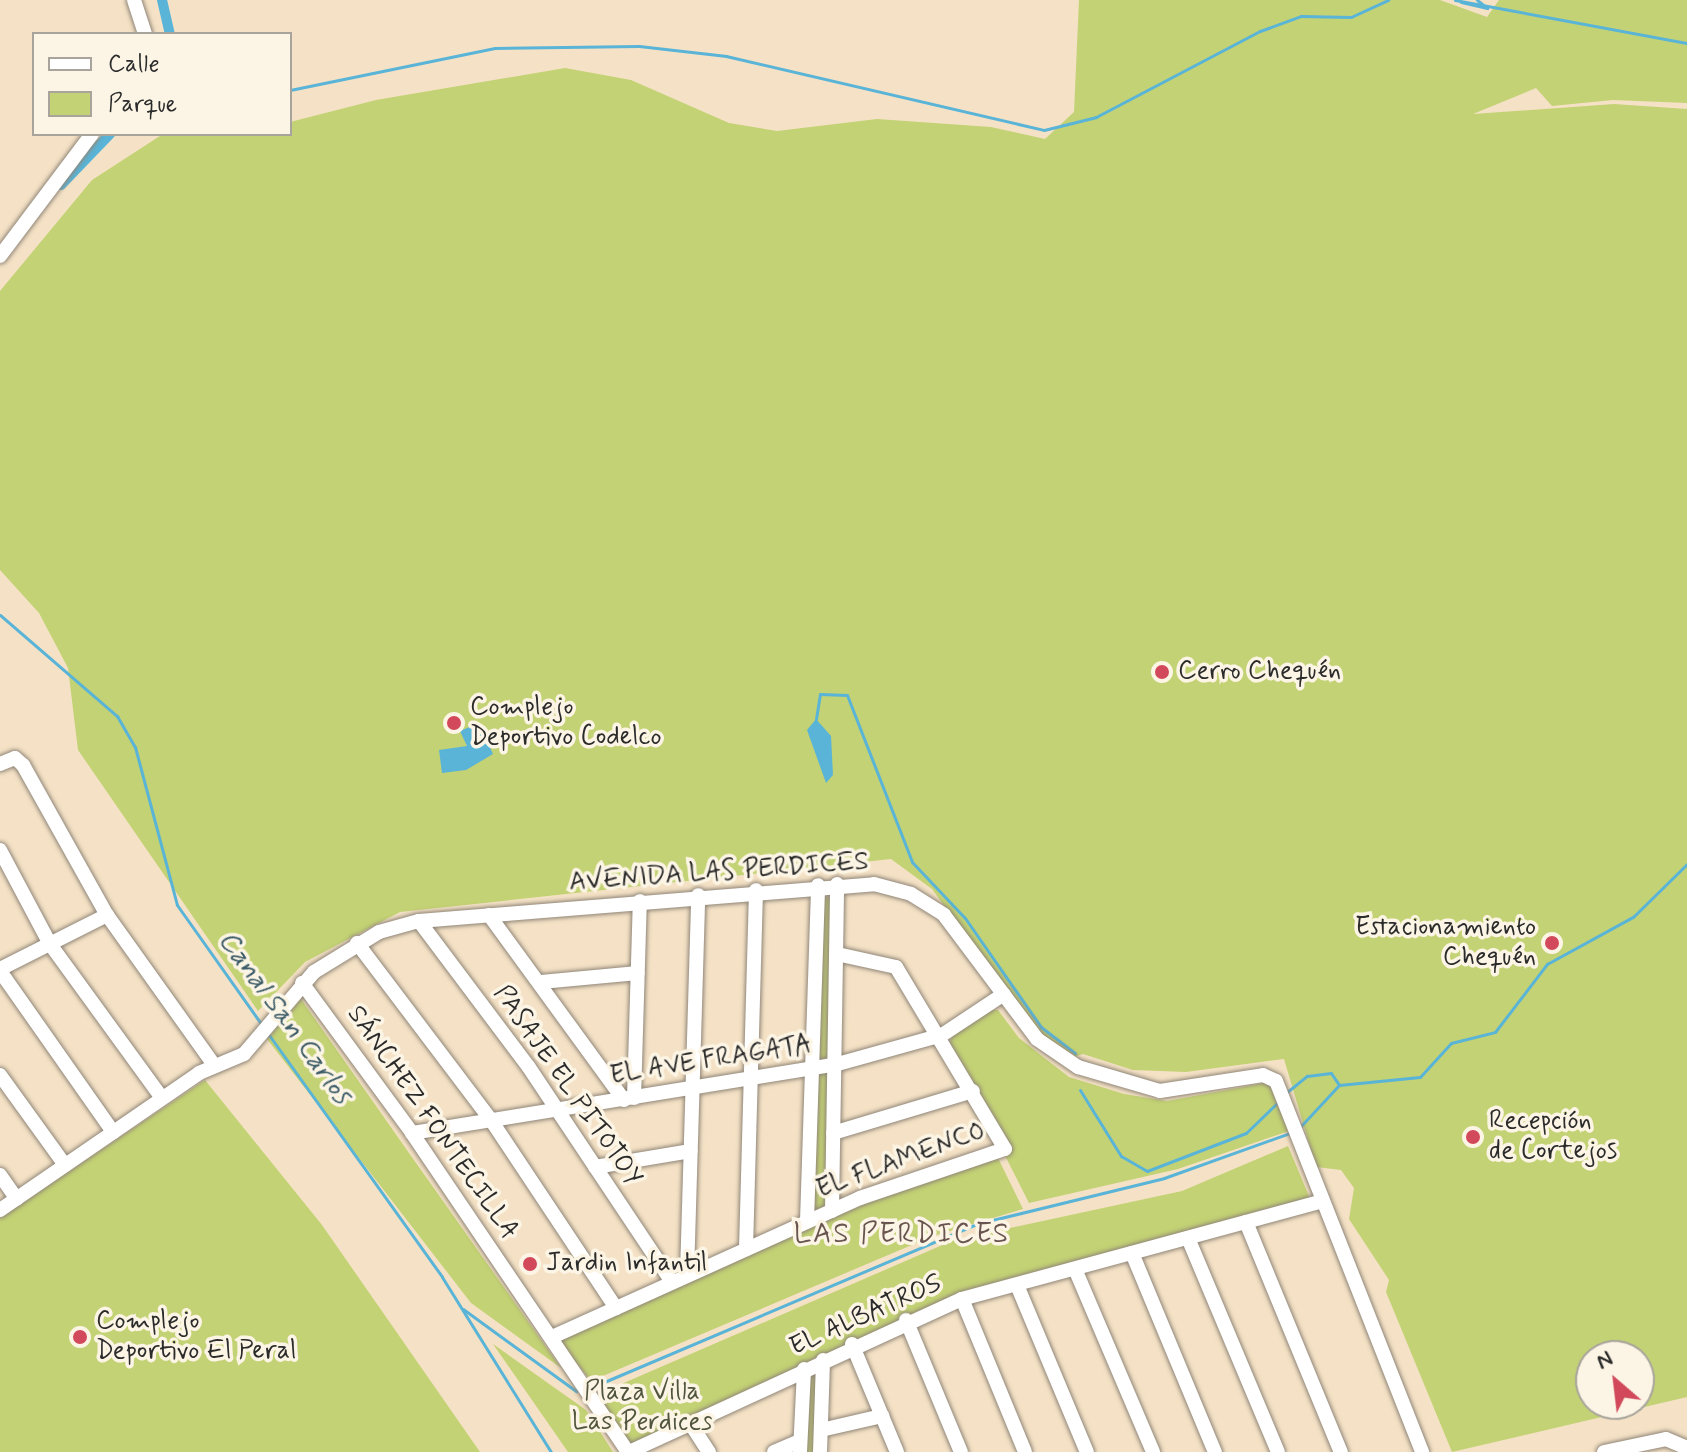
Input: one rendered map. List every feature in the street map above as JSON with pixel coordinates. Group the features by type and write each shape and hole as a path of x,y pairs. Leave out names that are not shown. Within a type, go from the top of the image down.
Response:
{"street":[{"path":"134,0 144,32"},
{"path":"0,256 90,136"},
{"path":"0,764 15,758 107,915 214,1065 0,1210"},
{"path":"0,850 50,944 162,1098"},
{"path":"832,1211 837,884"},
{"path":"807,1221 818,885"},
{"name":"AVENIDA LAS PERDICES","path":"214,1065 244,1054 302,983 357,943 419,921 818,885 887,886 934,907 1037,1039 1078,1067 1160,1091 1267,1076 1278,1084 1318,1202"},
{"path":"746,1249 756,890"},
{"path":"687,1275 698,895"},
{"path":"629,1099 640,901"},
{"path":"107,915 0,970 113,1132"},
{"path":"489,915 629,1099"},
{"name":"PASAJE EL PITOTOY","path":"419,921 557,1110 672,1282"},
{"path":"357,943 491,1120 616,1308"},
{"path":"833,1133 973,1091 942,1035 896,967 837,954"},
{"path":"541,982 638,973"},
{"name":"SÁNCHEZ FONTECILLA","path":"302,983 412,1133 628,1452"},
{"name":"EL AVE FRAGATA","path":"412,1133 834,1065 942,1035 1004,994"},
{"path":"0,1075 65,1165"},
{"name":"EL FLAMENCO","path":"552,1337 807,1221 1005,1149 973,1091"},
{"path":"595,1167 691,1151"},
{"path":"0,1175 17,1199"},
{"path":"1318,1202 1422,1452"},
{"name":"EL ALBATROS","path":"628,1452 852,1344 962,1299 1318,1202"},
{"path":"1246,1222 1341,1452"},
{"path":"1188,1238 1278,1452"},
{"path":"1132,1253 1215,1452"},
{"path":"1075,1269 1153,1452"},
{"path":"1017,1285 1087,1452"},
{"path":"962,1299 1025,1452"},
{"path":"906,1320 961,1452"},
{"path":"852,1344 897,1452"},
{"path":"820,1452 823,1360"},
{"path":"774,1452 800,1446 804,1369"},
{"path":"821,1430 882,1416"},
{"path":"690,1423 709,1452"},
{"path":"1604,1452 1642,1442 1684,1446"}],"green space":[{"path":"1079,0 1440,0 1487,17 1499,0 1687,0 1687,103 1613,100 1552,106 1536,88 1473,114 1614,104 1687,109 1687,1397 1655,1404 1655,1340 1575,1340 1575,1420 1589,1420 1452,1452 1386,1292 1389,1280 1349,1219 1354,1188 1341,1170 1316,1167 1284,1059 1186,1072 1133,1070 1083,1054 1067,1059 1037,1034 932,889 891,859 400,912 305,962 258,1011 78,750 68,668 39,613 0,570 0,291 92,180 160,136 292,136 292,121 376,100 565,68 631,80 729,123 777,131 877,119 991,127 1045,139 1074,112"},
{"path":"820,898 836,898 831,1210 815,1210"},
{"path":"301,999 561,1368 471,1303 267,1039"},
{"path":"989,1010 998,1010 1019,1038 1069,1077 1124,1094 1167,1101 1270,1082 1289,1131 1178,1169 1029,1203 949,1045 953,1034"},
{"path":"205,1080 322,1225 480,1452 0,1452 0,1218"},
{"name":"Plaza Villa Las Perdices","path":"1288,1146 1311,1201 919,1311 629,1449 596,1395 954,1240 1182,1191"},
{"name":"Plaza Villa Las Perdices","path":"997,1156 1023,1209 933,1236 591,1381 558,1340 825,1218"},
{"path":"493,1344 586,1410 613,1452 568,1452"},
{"path":"817,1372 815,1452 804,1452 805,1378"}],"water":[{"path":"816,719 831,736 833,775 826,783 807,730"},
{"path":"479,723 493,754 466,770 442,773 439,750 467,746 460,731"}],"waterway":[{"name":"Canal San Carlos","path":"162,0 170,32"},
{"path":"292,90 495,48 639,46 726,56 1044,130 1096,117 1260,31 1301,16 1351,17 1388,0"},
{"path":"1455,0 1687,43"},
{"path":"1461,2 1487,8 1477,0"},
{"name":"Canal San Carlos","path":"61,185 108,136"},
{"name":"Canal San Carlos","path":"0,615 117,716 135,747 177,905 262,1025"},
{"path":"816,719 820,694 847,695 912,862 965,918 1041,1027 1075,1053"},
{"path":"1300,1127 1339,1085 1420,1077 1451,1043 1495,1032 1547,964 1633,917 1687,864"},
{"name":"Canal San Carlos","path":"269,1035 442,1277 551,1452"},
{"path":"1287,1092 1307,1076 1331,1073 1339,1085"},
{"path":"1080,1090 1121,1156 1147,1171 1246,1133 1279,1101"},
{"path":"597,1385 976,1224 1164,1178 1290,1133"},
{"path":"463,1309 576,1391"}],"place":[{"name":"Cerro Chequén","path":"1162,672"},
{"name":"Complejo Deportivo Codelco","path":"454,723"},
{"name":"Estacionamiento Chequén","path":"1552,943"},
{"name":"Recepción de Cortejos","path":"1473,1137"},
{"name":"Jardin Infantil","path":"530,1264"},
{"name":"Complejo Deportivo El Peral","path":"80,1337"}],"district":[{"name":"LAS PERDICES","path":"902,1235"}]}
